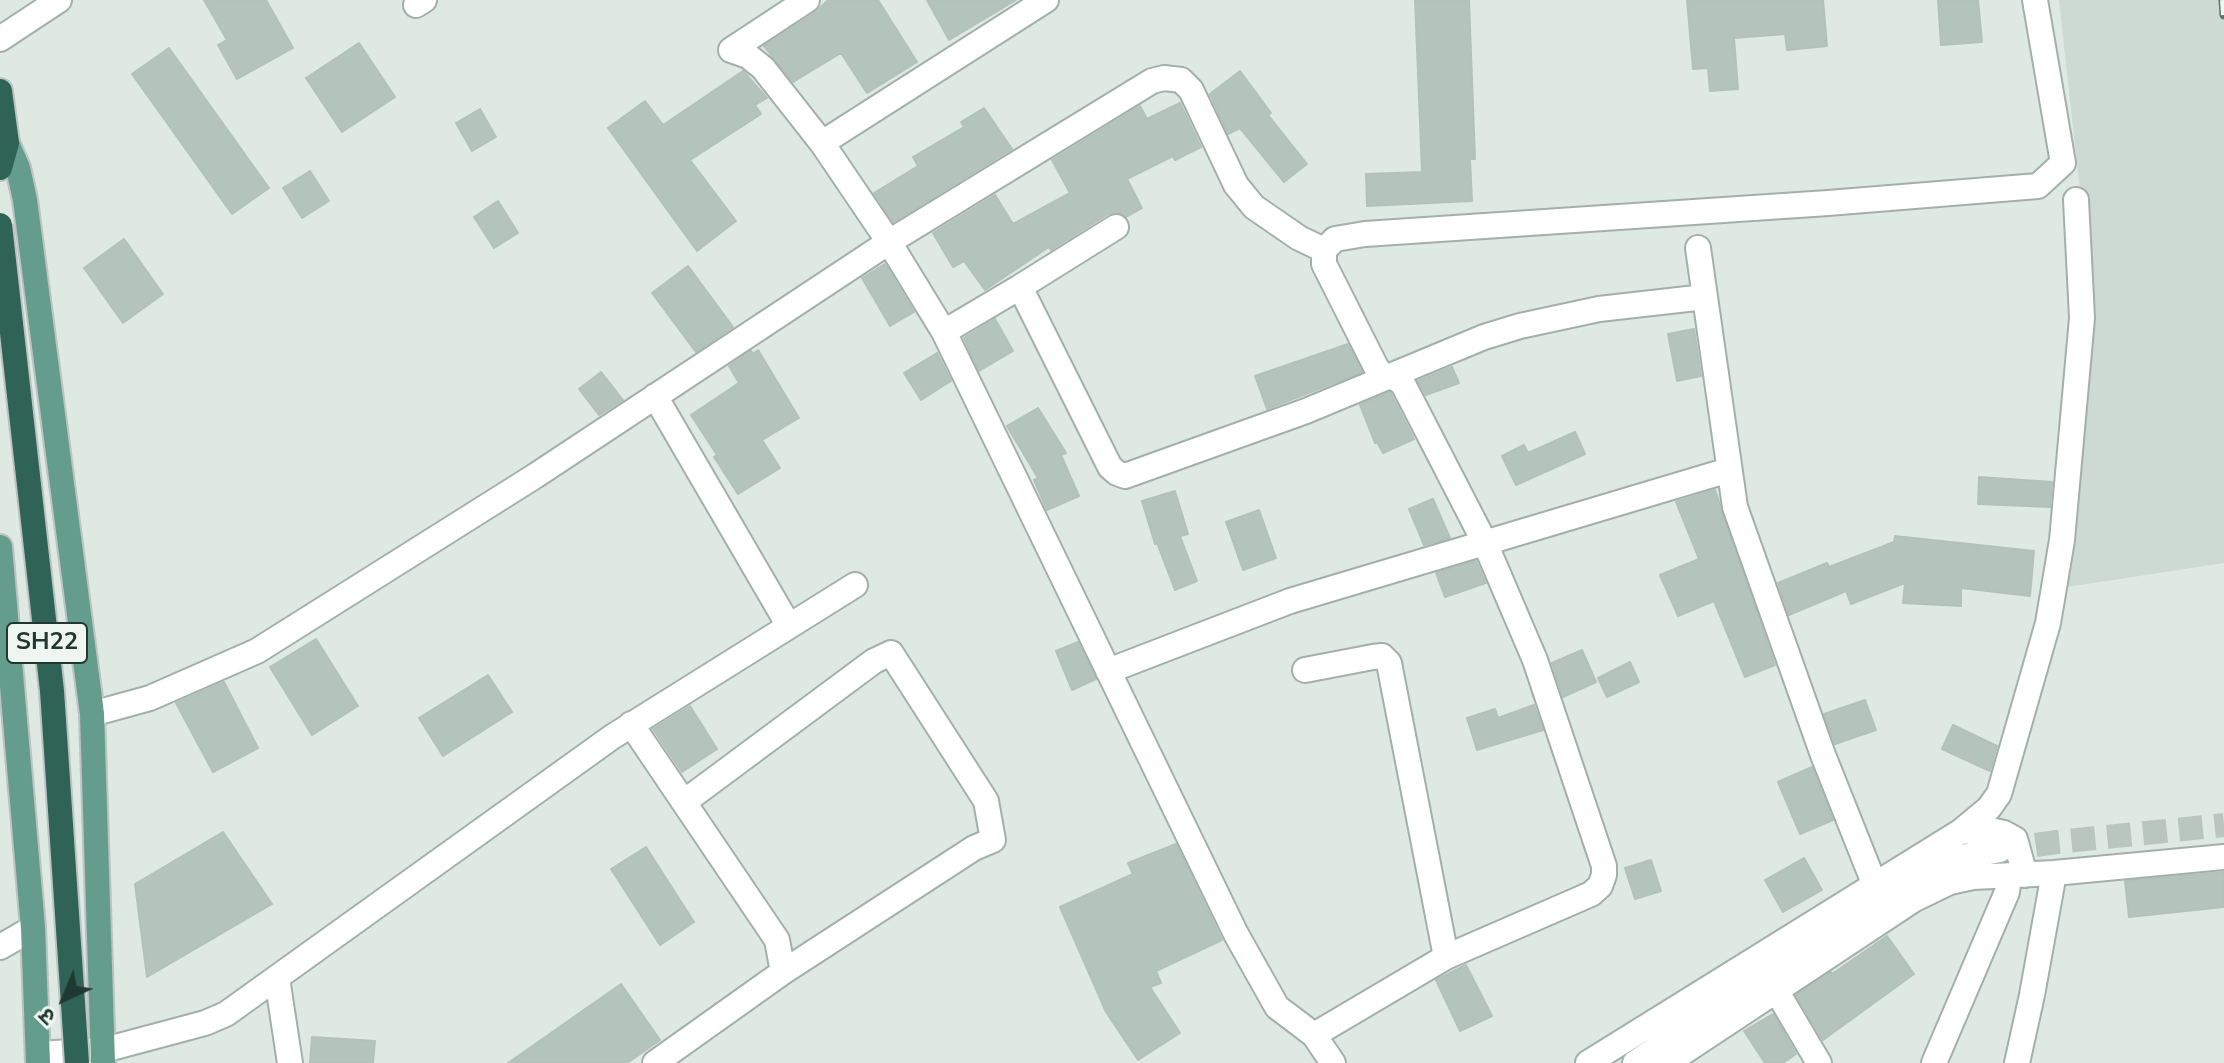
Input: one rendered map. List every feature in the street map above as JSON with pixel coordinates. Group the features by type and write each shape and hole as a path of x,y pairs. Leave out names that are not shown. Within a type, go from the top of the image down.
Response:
{"highway":[{"path":"0,91 7,143 0,168"},
{"name":"SH22","path":"0,225 52,691 77,1063"}],"main road":[{"path":"7,143 18,168 25,200 92,714 104,1056"},
{"path":"0,547 33,928 38,1059"}],"street":[{"path":"0,39 59,0"},
{"path":"807,0 731,50 748,56 763,68 822,143 889,242 944,332 1267,991 1277,1007 1314,1035 1333,1063"},
{"path":"822,143 1046,0"},
{"path":"1314,1035 1446,957 1591,894 1600,886 1604,875 1604,866 1535,660 1485,543 1403,384 1381,374 1376,367 1324,264 1324,250 1335,239 1365,234 2038,186 2063,163 2035,0"},
{"path":"92,714 150,698 257,651 535,476 889,242 1152,81 1164,78 1181,80 1191,90 1236,185 1254,207 1276,224 1324,250"},
{"path":"1588,1063 1960,832 1989,808 1999,794 2048,623 2062,540 2081,332 2076,200"},
{"path":"944,332 1116,227"},
{"path":"1698,248 1735,507 1823,755 1874,883"},
{"path":"1020,287 1110,467 1125,476 1306,411 1484,337 1599,309 1705,297"},
{"path":"655,396 789,626"},
{"path":"1108,671 1290,601 1729,470"},
{"path":"38,1059 104,1056 226,1014 631,724 855,585"},
{"path":"655,1063 783,972 974,848 993,840 986,801 891,653 874,661 684,802"},
{"path":"1305,670 1382,656 1389,663 1446,957"},
{"path":"631,724 777,940 783,972"},
{"path":"1934,1063 2017,875 2015,839 1990,830 1960,832"},
{"path":"1635,1063 1928,868 1946,860 2000,850"},
{"path":"1667,1063 1913,900 1933,890 1973,877 2054,873 2224,857"},
{"path":"2017,1063 2054,873"},
{"path":"0,947 33,928"},
{"path":"277,978 290,1063"},
{"path":"1776,990 1819,1063"}],"shaded area":[{"path":"2059,0 2224,0 2224,563 2061,588 2094,318"}],"building":[{"path":"204,0 266,0 293,48 237,79 218,45 227,40"},
{"path":"828,0 878,0 917,62 867,93 841,53 793,82 764,46 815,13"},
{"path":"927,0 1016,0 949,40"},
{"path":"1415,0 1469,0 1475,159 1470,159 1472,201 1367,206 1366,174 1422,172"},
{"path":"1687,0 1823,0 1827,46 1787,50 1785,34 1734,38 1738,89 1710,91 1708,68 1693,69"},
{"path":"1938,0 1978,0 1982,42 1941,45"},
{"path":"359,43 395,97 342,132 306,78"},
{"path":"169,48 269,188 232,214 132,74"},
{"path":"743,71 767,98 755,105 761,114 690,160 736,221 697,251 608,128 645,101 663,125"},
{"path":"1240,71 1271,113 1268,115 1307,164 1284,182 1240,128 1228,134 1210,94"},
{"path":"1180,103 1201,147 1175,160 1173,156 1127,179 1142,208 1126,217 1116,212 1108,214 1051,250 1049,247 985,290 964,261 953,267 933,233 995,195 1013,224 1070,193 1052,160 1140,106 1147,119"},
{"path":"984,108 1012,149 893,222 874,193 918,166 913,157 964,127 961,122"},
{"path":"480,109 496,137 472,151 456,123"},
{"path":"310,171 329,201 302,218 283,188"},
{"path":"498,201 518,233 494,248 474,217"},
{"path":"124,239 163,294 123,323 84,268"},
{"path":"885,264 914,312 890,326 862,278"},
{"path":"688,266 733,327 696,352 652,293"},
{"path":"995,319 1013,351 979,371 964,338"},
{"path":"1694,329 1701,376 1677,381 1668,334"},
{"path":"1348,344 1362,372 1267,409 1255,376"},
{"path":"758,350 799,418 762,440 780,468 738,494 691,415 739,383 729,366 751,351 753,354"},
{"path":"937,353 951,381 921,400 904,373"},
{"path":"1452,367 1459,383 1426,395 1418,381"},
{"path":"601,372 623,400 599,415 579,389"},
{"path":"1390,392 1414,439 1383,453 1375,443 1360,405"},
{"path":"1038,408 1066,453 1061,455 1079,496 1047,510 1034,480 1038,478 1007,426"},
{"path":"1575,432 1585,454 1516,485 1502,456 1524,445 1528,453"},
{"path":"1979,477 2052,482 2050,507 1978,504"},
{"path":"1715,490 1775,665 1745,677 1714,601 1678,616 1660,575 1699,559 1676,502"},
{"path":"1175,491 1188,534 1180,536 1197,581 1175,590 1155,544 1142,501"},
{"path":"1433,499 1450,538 1424,545 1409,509"},
{"path":"1259,510 1276,558 1243,570 1226,522"},
{"path":"1895,536 2034,551 2030,596 1961,588 1961,606 1903,603 1905,583 1851,604 1846,591 1789,615 1778,583 1827,563 1829,567 1894,542"},
{"path":"1476,561 1486,583 1445,597 1436,573"},
{"path":"316,639 358,706 312,735 270,667"},
{"path":"1078,642 1096,679 1072,690 1056,651"},
{"path":"1582,650 1596,682 1563,697 1552,663"},
{"path":"1630,662 1639,682 1607,697 1598,678"},
{"path":"488,675 512,712 443,756 419,718"},
{"path":"224,682 258,748 213,772 176,703"},
{"path":"1865,700 1876,730 1835,744 1824,714"},
{"path":"1534,705 1543,730 1477,750 1467,718 1495,709 1498,718"},
{"path":"690,706 717,749 682,772 653,729"},
{"path":"1953,725 1997,746 1990,771 1942,749"},
{"path":"1812,767 1833,820 1800,834 1778,782"},
{"path":"223,832 272,904 147,977 135,884"},
{"path":"1176,844 1222,940 1156,971 1161,983 1150,987 1180,1033 1138,1060 1106,1012 1060,907 1133,874 1128,863"},
{"path":"646,847 694,922 660,945 611,869"},
{"path":"1804,858 1822,890 1783,912 1765,880"},
{"path":"1651,860 1661,891 1635,899 1625,868"},
{"path":"2224,872 2224,907 2129,917 2125,881"},
{"path":"1887,936 1914,974 1823,1040 1796,995"},
{"path":"1466,965 1492,1016 1460,1031 1436,980"},
{"path":"621,984 660,1040 627,1063 508,1063"},
{"path":"1773,1014 1796,1054 1783,1063 1765,1063 1744,1031"},
{"path":"312,1037 375,1041 373,1063 310,1063"}],"tunnel":[{"path":"2000,850 2224,825"}],"railway":[{"path":"2223,0 2224,15"}]}
